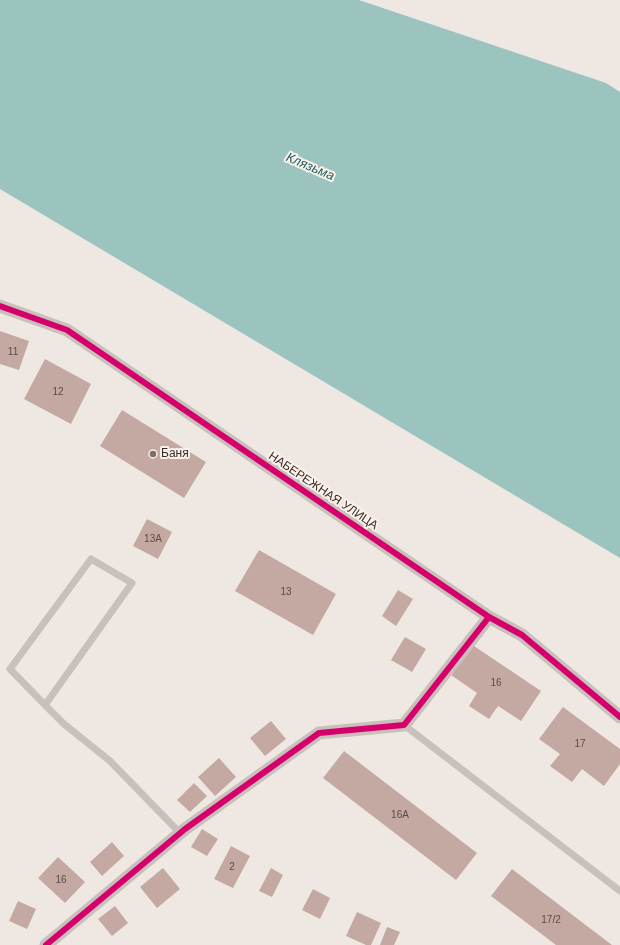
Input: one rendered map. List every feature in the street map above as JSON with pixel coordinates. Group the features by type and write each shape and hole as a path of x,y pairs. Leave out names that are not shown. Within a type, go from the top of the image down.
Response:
{"street":[{"name":"НАБЕРЕЖНАЯ УЛИЦА","path":"0,306 67,330 489,617 522,635 620,717"},
{"path":"46,945 180,834 319,733 404,725 489,617"}],"lane":[{"path":"45,705 132,583 91,559 10,669 45,705 64,724 110,761 180,834"},
{"path":"404,725 620,891"}],"water":[{"name":"Клязьма","path":"0,0 359,0 606,83 620,92 620,558 0,189"}],"building":[{"path":"0,331 29,341 19,370 0,364"},
{"path":"45,359 91,384 71,424 24,399"},
{"name":"Баня","path":"122,410 206,462 184,498 100,446"},
{"path":"147,519 172,532 158,559 133,546"},
{"path":"259,550 336,594 313,635 235,591"},
{"path":"398,590 413,599 396,626 382,616"},
{"path":"405,637 426,649 412,672 391,660"},
{"path":"471,644 541,691 521,721 498,706 489,719 469,706 477,693 451,675"},
{"path":"563,707 620,749 620,764 604,786 582,769 572,782 550,766 560,754 539,739"},
{"path":"271,721 286,739 265,756 250,738"},
{"path":"344,751 477,853 456,880 323,778"},
{"path":"219,758 236,777 215,796 198,777"},
{"path":"194,783 207,796 190,812 177,800"},
{"path":"202,829 218,839 207,856 191,847"},
{"path":"112,842 124,856 102,876 90,862"},
{"path":"231,846 250,856 233,888 214,879"},
{"path":"58,857 85,882 65,903 38,878"},
{"path":"163,868 180,889 157,908 140,887"},
{"path":"271,868 283,875 272,897 259,891"},
{"path":"512,869 612,945 556,945 491,896"},
{"path":"313,889 330,898 320,919 302,910"},
{"path":"18,901 36,909 27,929 9,921"},
{"path":"115,906 128,923 112,936 98,919"},
{"path":"357,912 381,923 371,945 366,945 346,936"},
{"path":"387,927 400,932 394,945 380,945"}],"cycle path":[{"path":"0,306 67,330 489,617 522,635 620,717"},
{"path":"46,945 185,829 319,733 404,725 489,617"}],"place":[{"name":"Баня","path":"153,454"}]}
